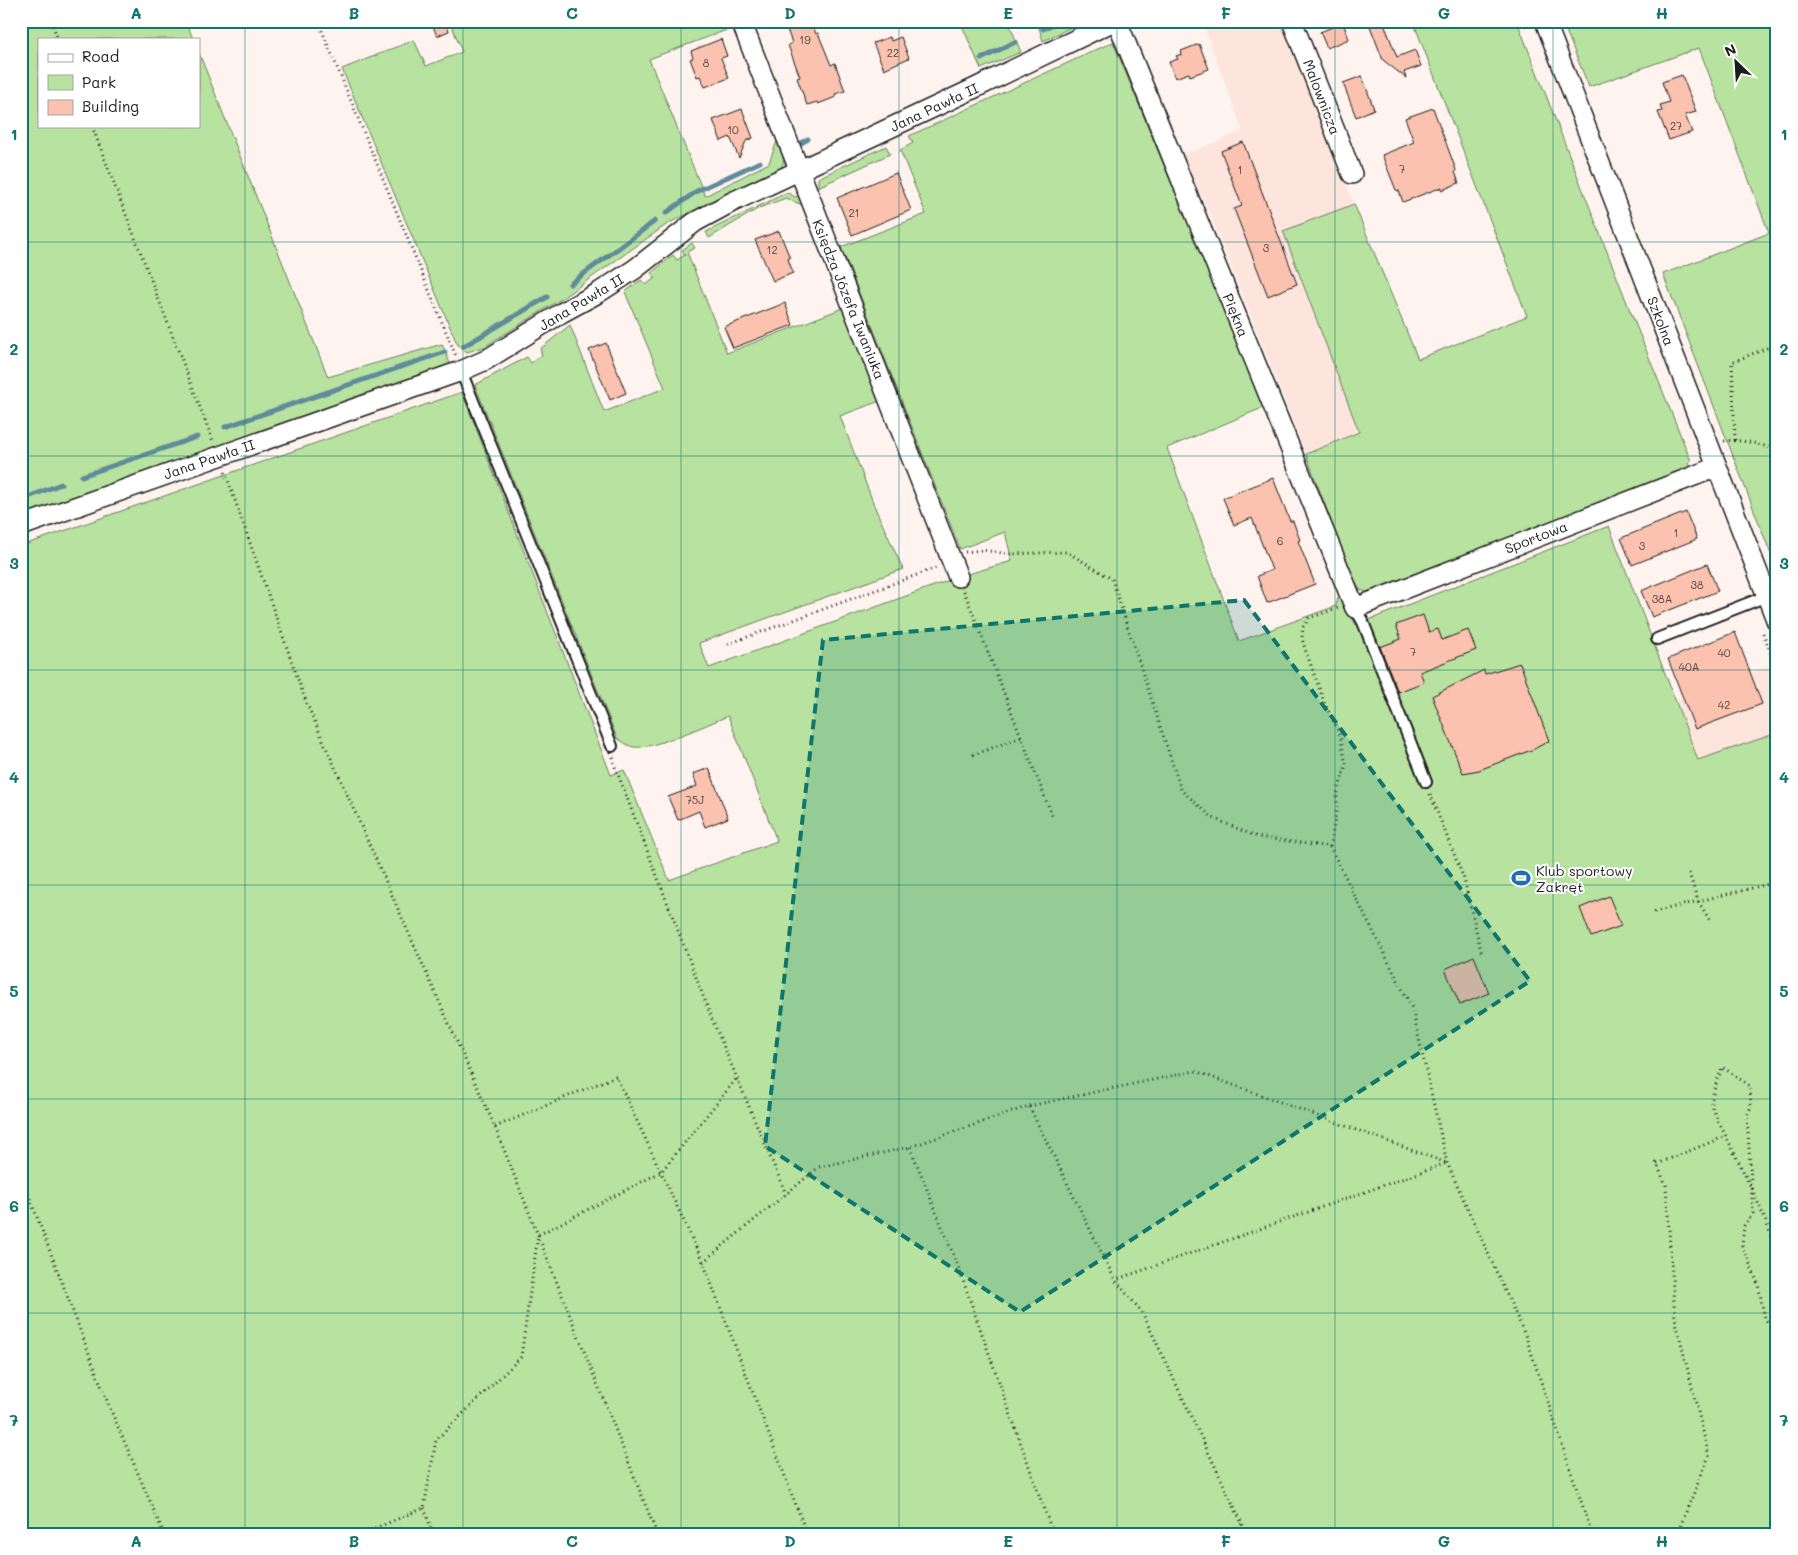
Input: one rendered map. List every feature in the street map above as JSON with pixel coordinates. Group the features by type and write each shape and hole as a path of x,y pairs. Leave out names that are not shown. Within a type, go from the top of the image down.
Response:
{"street":[{"name":"Księdza Józefa Iwaniuka","path":"741,21 953,564"},
{"name":"Jana Pawła II","path":"21,526 461,371 486,360 563,312 598,293 635,269 695,222 732,202 1116,21"},
{"name":"Piękna","path":"1116,21 1355,608"},
{"name":"Malownicza","path":"1292,21 1352,174"},
{"name":"Szkolna","path":"1545,21 1777,622"},
{"name":"Sportowa","path":"1355,608 1717,467"}],"lane":[{"path":"461,371 612,746"},
{"path":"1657,639 1767,596"},
{"path":"1355,608 1363,622 1426,782"}],"path":[{"path":"51,21 58,38"},
{"path":"318,21 461,371"},
{"path":"93,128 219,455 306,702 495,1127 657,1534"},
{"path":"1735,440 1732,362 1777,344"},
{"path":"1709,445 1735,440 1756,443 1777,450"},
{"path":"728,644 953,564 982,550 1009,554 1067,552 1112,579 1182,790 1213,818 1257,837 1330,847"},
{"path":"953,564 1053,818"},
{"path":"1355,608 1346,605 1309,618 1303,627 1302,638 1305,649 1325,704 1340,735 1346,765 1337,794 1337,808 1330,847 1412,1008 1447,1163 1526,1337 1592,1534"},
{"path":"973,755 1021,737"},
{"path":"612,746 614,764 712,1019 786,1194"},
{"path":"1426,782 1464,880 1482,955"},
{"path":"1689,873 1698,901 1711,922"},
{"path":"1654,912 1777,882"},
{"path":"1777,1255 1770,1230 1752,1190 1712,1105 1715,1083 1720,1076 1722,1067 1750,1086 1751,1107 1747,1116 1752,1190 1753,1213 1744,1226 1742,1246 1758,1284 1765,1319 1777,1332"},
{"path":"703,1262 819,1167 910,1146 1029,1106 1195,1072 1447,1163"},
{"path":"495,1127 616,1076 703,1262 807,1534"},
{"path":"538,1235 661,1172 737,1078"},
{"path":"1029,1106 1115,1280 1142,1312 1247,1534"},
{"path":"1677,1534 1709,1456 1675,1318 1666,1185 1657,1163 1726,1136"},
{"path":"910,1146 959,1269 1053,1534"},
{"path":"1115,1280 1447,1163"},
{"path":"21,1175 109,1406 164,1534"},
{"path":"433,1534 424,1508 436,1440 521,1357 538,1235"},
{"path":"361,1534 424,1508"},
{"path":"1229,1534 1243,1523"}],"highlighted area":[{"path":"1244,600 1530,981 1020,1312 765,1146 823,640"}],"shaded area":[{"path":"1202,21 1283,21 1354,204 1283,232 1359,432 1306,454 1206,204 1181,156 1243,131"},
{"path":"1769,666 1777,685 1777,733 1699,760 1676,701"}],"green space":[{"path":"21,21 186,21 193,38 38,38 38,128 200,128 200,56 328,377 442,344 451,366 21,517"},
{"path":"450,21 729,21 732,28 649,59 705,196 769,163 777,141 781,149 783,164 778,171 669,223 561,299 484,347 467,352 458,345 455,339 342,69 414,40 426,66 462,52"},
{"path":"960,21 1008,21 1021,52 981,69"},
{"path":"1037,21 1084,21 1043,41"},
{"path":"1413,21 1517,21 1691,461 1688,463 1690,468 1366,592 1356,588 1306,454 1359,432 1283,231 1354,204 1418,359 1527,316"},
{"path":"1562,21 1777,21 1777,570 1663,274 1769,233 1699,48 1589,87"},
{"path":"1113,42 1173,187 1191,217 1267,406 1167,448 1239,641 1336,606 1339,594 1356,625 1609,526 1698,760 1777,733 1777,1455 1771,1457 1777,1473 1777,1534 21,1534 21,546 462,392 611,775 624,770 669,880 777,841 728,716 653,745 634,747 625,744 617,738 475,385 527,357 531,363 542,355 540,349 570,325 604,412 665,388 625,292 641,280 646,285 655,278 651,273 673,255 677,260 685,255 682,250 692,243 695,248 687,252 727,353 843,308 880,401 840,416 876,510 903,569 699,643 709,668 958,577 1012,561 1005,532 960,549 841,247 926,214 900,150 913,143 909,136"},
{"path":"886,146 890,154 818,187 818,178"},
{"path":"786,193 795,197 799,196 802,205 786,198 759,208 709,238 706,232"}],"building":[{"path":"431,21 446,21 449,31 437,36"},
{"path":"784,21 811,21 831,65 835,63 845,91 835,94 836,97 818,104 817,102 807,105 797,78 800,77 788,45 792,43"},
{"path":"1368,21 1383,21 1397,57 1415,50 1421,66 1404,72 1406,78 1383,60"},
{"path":"1343,23 1349,39 1327,48 1320,32"},
{"path":"890,37 891,41 901,37 909,58 884,69 873,43"},
{"path":"721,39 727,56 721,58 729,78 705,87 700,76 697,77 690,59 693,58 691,51"},
{"path":"1199,44 1209,69 1190,76 1189,73 1175,78 1169,62 1178,59 1176,56 1182,54 1181,51"},
{"path":"1682,75 1696,112 1685,115 1692,132 1669,140 1658,112 1662,111 1660,105 1669,102 1662,82"},
{"path":"1362,76 1374,109 1356,117 1343,83"},
{"path":"1433,108 1459,183 1442,190 1442,187 1403,202 1382,155 1414,142 1405,118"},
{"path":"742,109 753,138 746,141 739,158 730,137 721,141 713,120"},
{"path":"1243,142 1297,284 1268,296 1234,209 1242,206 1221,151"},
{"path":"896,173 911,210 852,235 837,198"},
{"path":"779,231 790,258 788,259 793,273 773,281 755,240"},
{"path":"785,303 793,325 733,348 724,327"},
{"path":"606,343 626,393 610,400 589,350"},
{"path":"1273,478 1290,521 1293,521 1300,540 1298,541 1315,584 1267,603 1257,576 1272,570 1252,518 1234,525 1223,498"},
{"path":"1686,512 1697,539 1632,565 1621,538"},
{"path":"1707,564 1718,591 1652,617 1641,591"},
{"path":"1423,615 1429,632 1438,629 1442,640 1468,630 1476,650 1420,672 1424,682 1398,692 1380,647 1401,639 1396,625"},
{"path":"1735,632 1762,704 1695,729 1668,659"},
{"path":"1520,663 1549,741 1534,749 1479,770 1463,773 1432,696 1484,670 1485,674"},
{"path":"709,768 728,818 705,827 699,811 678,820 668,797 697,786 693,774"},
{"path":"1609,896 1621,926 1591,937 1580,908"},
{"path":"1474,956 1489,993 1460,1005 1445,969"}],"waterway":[{"path":"1043,29 1059,21"},
{"path":"981,59 1015,42"},
{"path":"801,143 808,139"},
{"path":"666,213 697,191 760,162"},
{"path":"570,284 655,221"},
{"path":"464,346 547,297"},
{"path":"225,427 445,352"},
{"path":"82,476 197,437"},
{"path":"31,496 61,484"}],"place":[{"name":"Klub sportowy Zakręt","path":"1521,878"}]}
